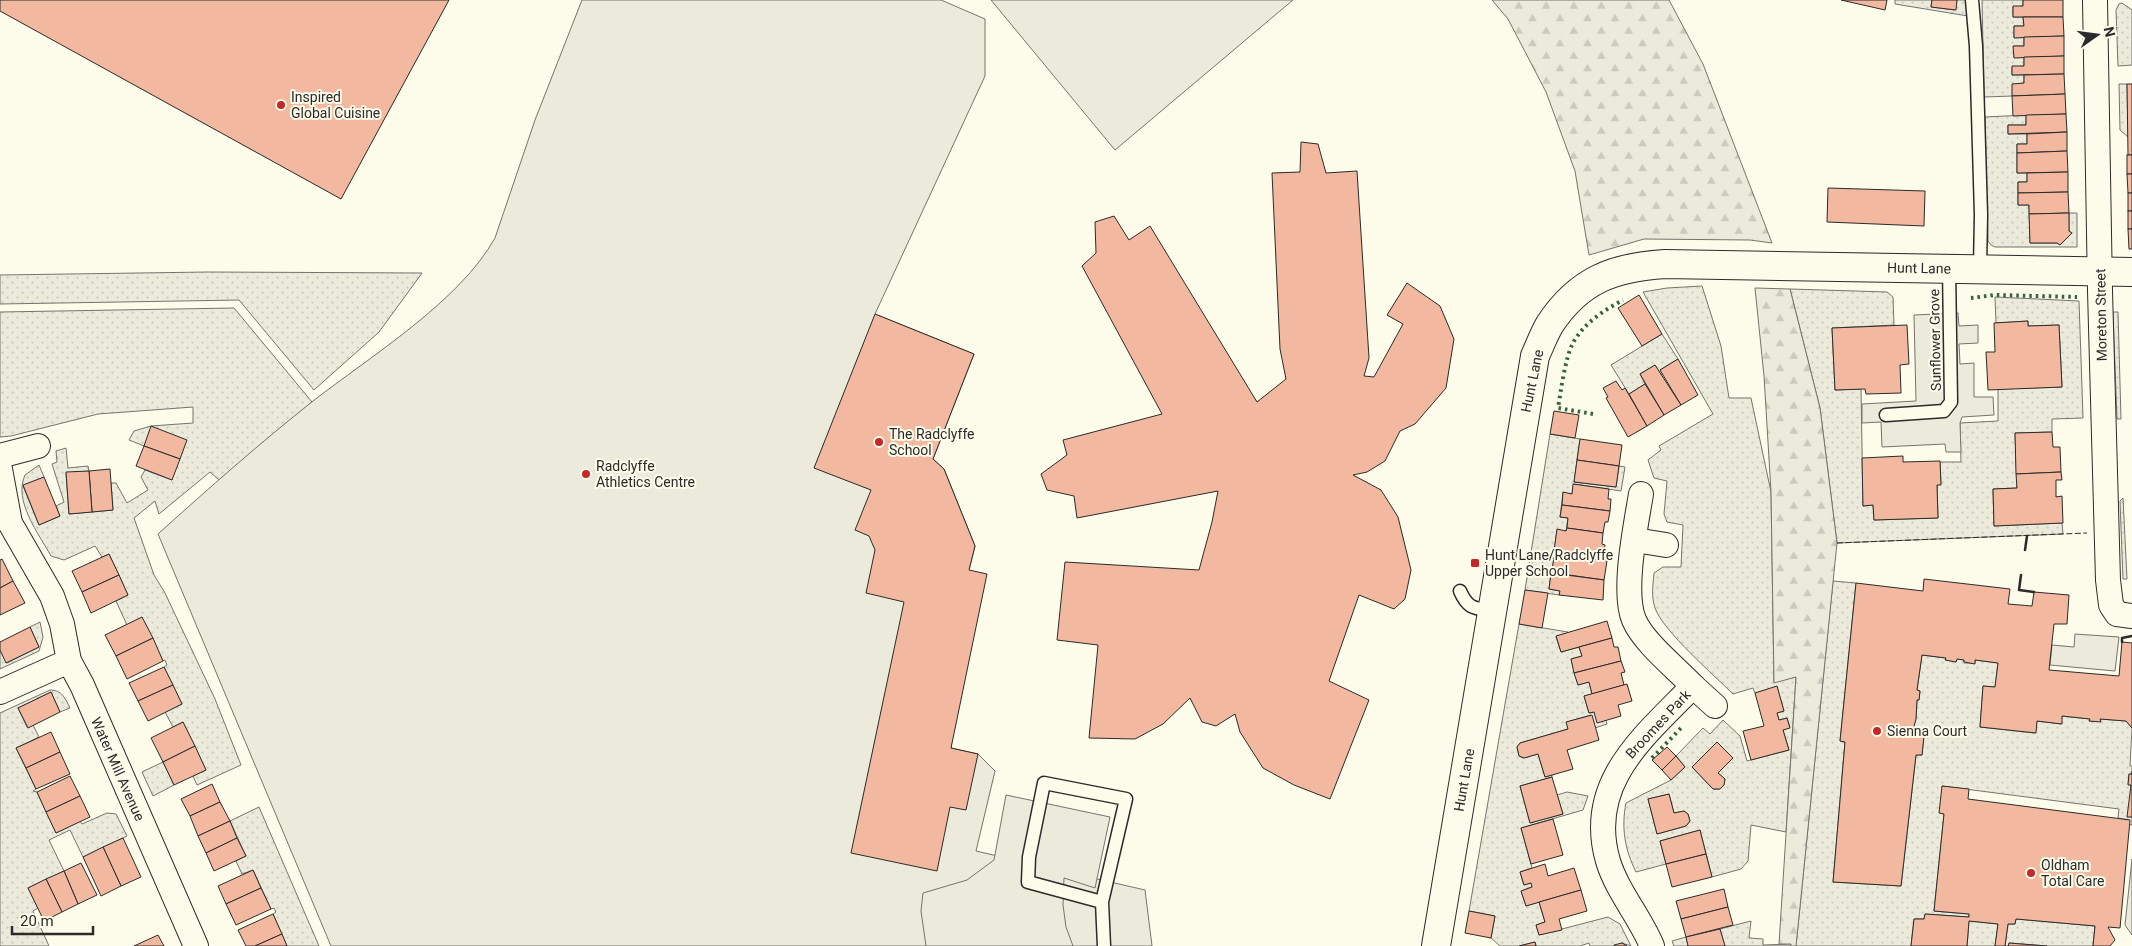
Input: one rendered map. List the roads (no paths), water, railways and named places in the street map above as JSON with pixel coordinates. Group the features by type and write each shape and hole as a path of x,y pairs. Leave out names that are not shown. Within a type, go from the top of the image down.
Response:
{"street":[{"name":"Moreton Street","path":"2095,0 2108,588 2110,605 2117,614 2132,616"},
{"name":"Hunt Lane","path":"1436,946 1535,356 1549,326 1564,304 1588,285 1618,270 1635,266 1665,264 2132,272"},
{"path":"0,456 38,446"},
{"name":"Water Mill Avenue","path":"0,469 10,523 20,543 44,578 58,608 69,661 81,683 196,946"},
{"name":"Broomes Park","path":"1641,494 1630,578 1631,609 1634,621 1650,642 1693,686 1632,750 1622,764 1611,787 1604,814 1604,837 1608,862 1652,946"},
{"path":"1635,540 1666,544"},
{"path":"0,692 69,661"},
{"path":"1693,686 1714,706"}],"lane":[{"path":"1972,0 1976,46 1981,215 1980,268"},
{"name":"Sunflower Grove","path":"1886,415 1944,411 1951,402 1949,268"},
{"path":"1460,591 1464,600 1471,607 1492,611"},
{"path":"1102,902 1028,882 1029,857 1044,783 1126,799 1102,902 1104,946"}],"place":[{"name":"Inspired Global Cuisine","path":"281,105"},
{"name":"The Radclyffe School","path":"879,442"},
{"name":"Radclyffe Athletics Centre","path":"586,474"},
{"name":"Hunt Lane/Radclyffe Upper School","path":"1475,563"},
{"name":"Sienna Court","path":"1877,731"},
{"name":"Oldham Total Care","path":"2031,873"}]}
